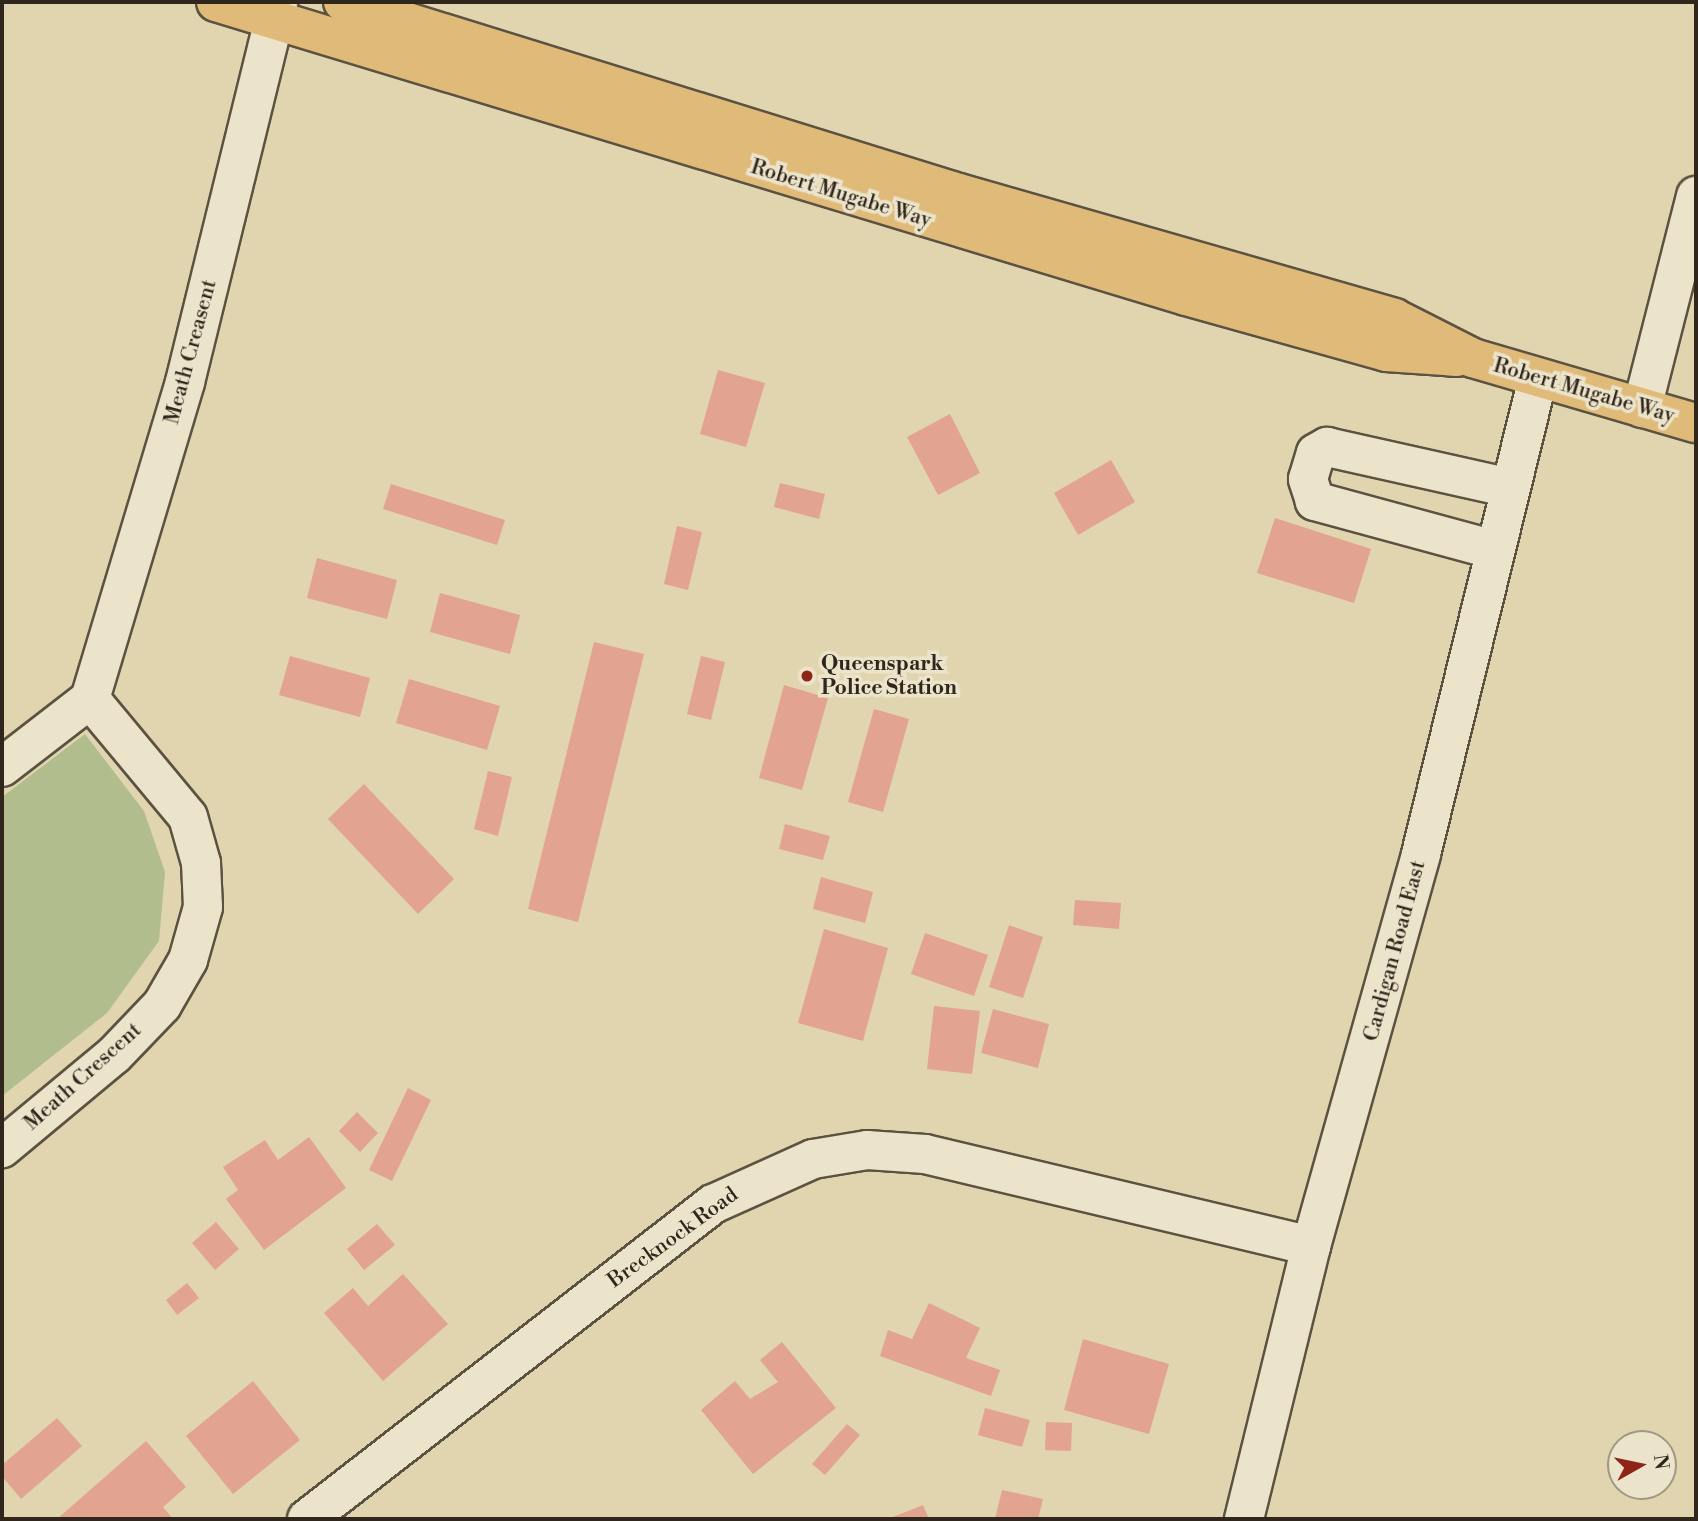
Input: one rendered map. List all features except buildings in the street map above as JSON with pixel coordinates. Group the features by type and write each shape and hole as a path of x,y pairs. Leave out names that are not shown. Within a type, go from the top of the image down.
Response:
{"main road":[{"name":"Robert Mugabe Way","path":"216,2 276,11 1186,296 1386,352 1473,358"},
{"name":"Robert Mugabe Way","path":"343,2 959,193 1394,317 1473,358 1536,380 1696,423"}],"street":[{"name":"Meath Creasent","path":"90,699 185,382 276,11"},
{"path":"1642,408 1696,196"},
{"name":"Cardigan Road East","path":"1244,1519 1311,1246 1421,854 1536,380"},
{"path":"1495,550 1315,501 1308,479 1316,453 1327,447 1510,488"},
{"path":"2,767 90,699"},
{"name":"Meath Crescent","path":"2,1149 114,1055 162,1005 188,960 203,907 201,863 188,817 90,699"},
{"name":"Brecknock Road","path":"307,1519 713,1204 813,1159 867,1150 925,1154 1311,1246"}],"green space":[{"path":"85,734 144,811 165,872 159,941 107,1013 2,1096 2,797"}],"place":[{"name":"Queenspark Police Station","path":"807,676"}]}
